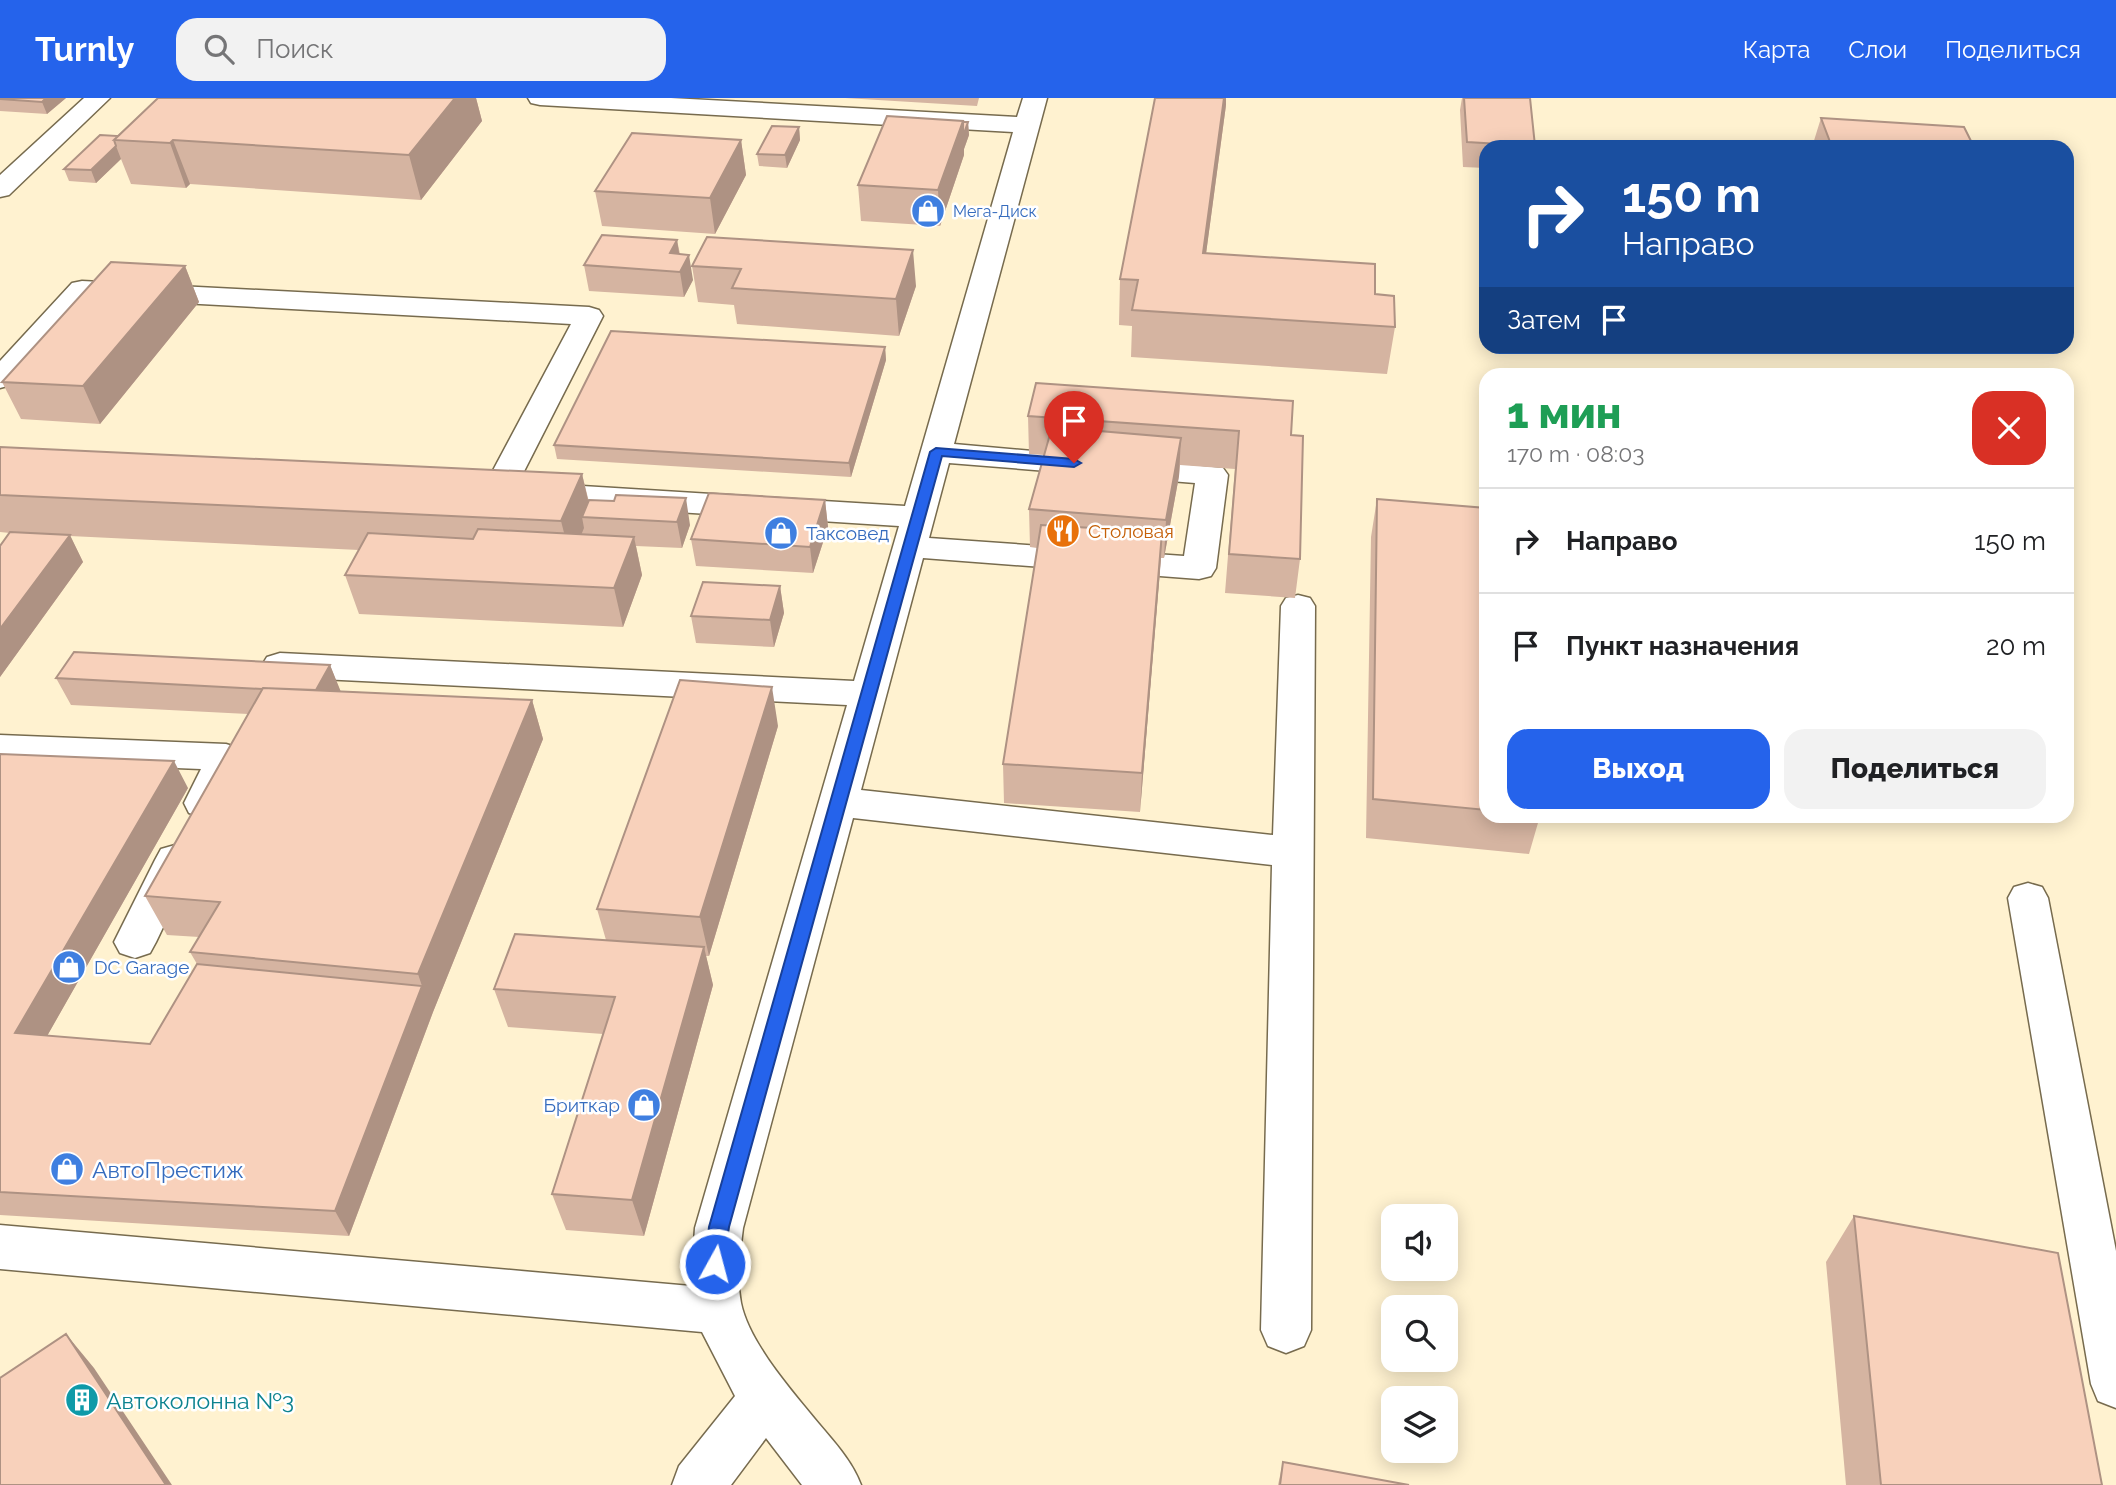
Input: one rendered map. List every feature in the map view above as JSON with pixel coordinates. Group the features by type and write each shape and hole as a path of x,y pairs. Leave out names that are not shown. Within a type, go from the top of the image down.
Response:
{"street":[{"path":"0,189 98,98"},
{"path":"540,98 1031,111 719,1227 715,1264 718,1311 738,1358 835,1485"},
{"path":"0,379 82,289 589,317 484,490 914,532 1199,568 1212,475 936,452"},
{"path":"1286,1329 1298,606"},
{"path":"250,663 869,694"},
{"path":"0,748 226,757 135,942"},
{"path":"838,802 1293,852"},
{"path":"2028,898 2116,1384"},
{"path":"0,1247 718,1311"},
{"path":"698,1485 767,1395"}],"building":[{"path":"0,98 46,98 42,102"},
{"path":"158,98 455,98 409,155 173,140 170,143 114,140"},
{"path":"1155,98 1224,98 1203,253 1375,264 1375,294 1394,296 1395,327 1132,310 1138,280 1120,279"},
{"path":"1464,98 1530,98 1534,140 1467,142"},
{"path":"887,116 963,121 938,190 858,185"},
{"path":"1821,118 1964,127 1970,140 1829,140"},
{"path":"963,122 968,122 963,136"},
{"path":"772,126 799,127 785,155 757,154"},
{"path":"632,133 741,140 710,198 595,191"},
{"path":"100,135 118,136 114,140 116,146 91,170 64,169"},
{"path":"602,235 677,240 670,253 689,255 680,272 584,265"},
{"path":"707,237 913,250 896,299 732,288 741,269 692,266"},
{"path":"111,262 185,266 83,386 2,382"},
{"path":"611,331 885,347 849,463 554,445"},
{"path":"1036,383 1293,401 1291,435 1303,436 1300,559 1229,554 1239,431 1028,416"},
{"path":"1052,427 1181,438 1166,520 1029,509"},
{"path":"0,447 582,474 561,521 0,495"},
{"path":"709,493 825,500 810,547 691,539"},
{"path":"616,495 686,498 677,522 582,517 589,500 614,501"},
{"path":"1377,499 1479,507 1479,809 1373,799"},
{"path":"1041,525 1162,532 1142,773 1003,764"},
{"path":"478,529 634,537 614,588 345,575 368,533 473,539"},
{"path":"10,532 70,535 0,629 0,546"},
{"path":"703,582 780,586 770,620 691,616"},
{"path":"74,652 330,665 316,690 56,678"},
{"path":"680,680 772,687 700,917 597,909"},
{"path":"263,688 532,700 418,974 190,952 220,902 145,896"},
{"path":"0,754 174,761 15,1033 150,1044 197,964 422,986 335,1211 0,1192"},
{"path":"515,934 704,947 632,1200 552,1194 615,997 494,989"},
{"path":"1854,1216 2058,1253 2102,1485 1881,1485"},
{"name":"Автоколонна №3","path":"66,1334 166,1485 0,1485 0,1378"},
{"path":"1283,1462 1409,1485 1280,1485"}],"place":[{"name":"Мега-Диск","path":"928,211"},
{"name":"Столовая","path":"1063,531"},
{"name":"Таксовед","path":"781,533"},
{"name":"DC Garage","path":"69,967"},
{"name":"Бриткар","path":"644,1105"},
{"name":"АвтоПрестиж","path":"67,1169"},
{"name":"Автоколонна №3","path":"82,1400"}],"route":[{"path":"715,1264 719,1227 936,452 1074,463"}]}
